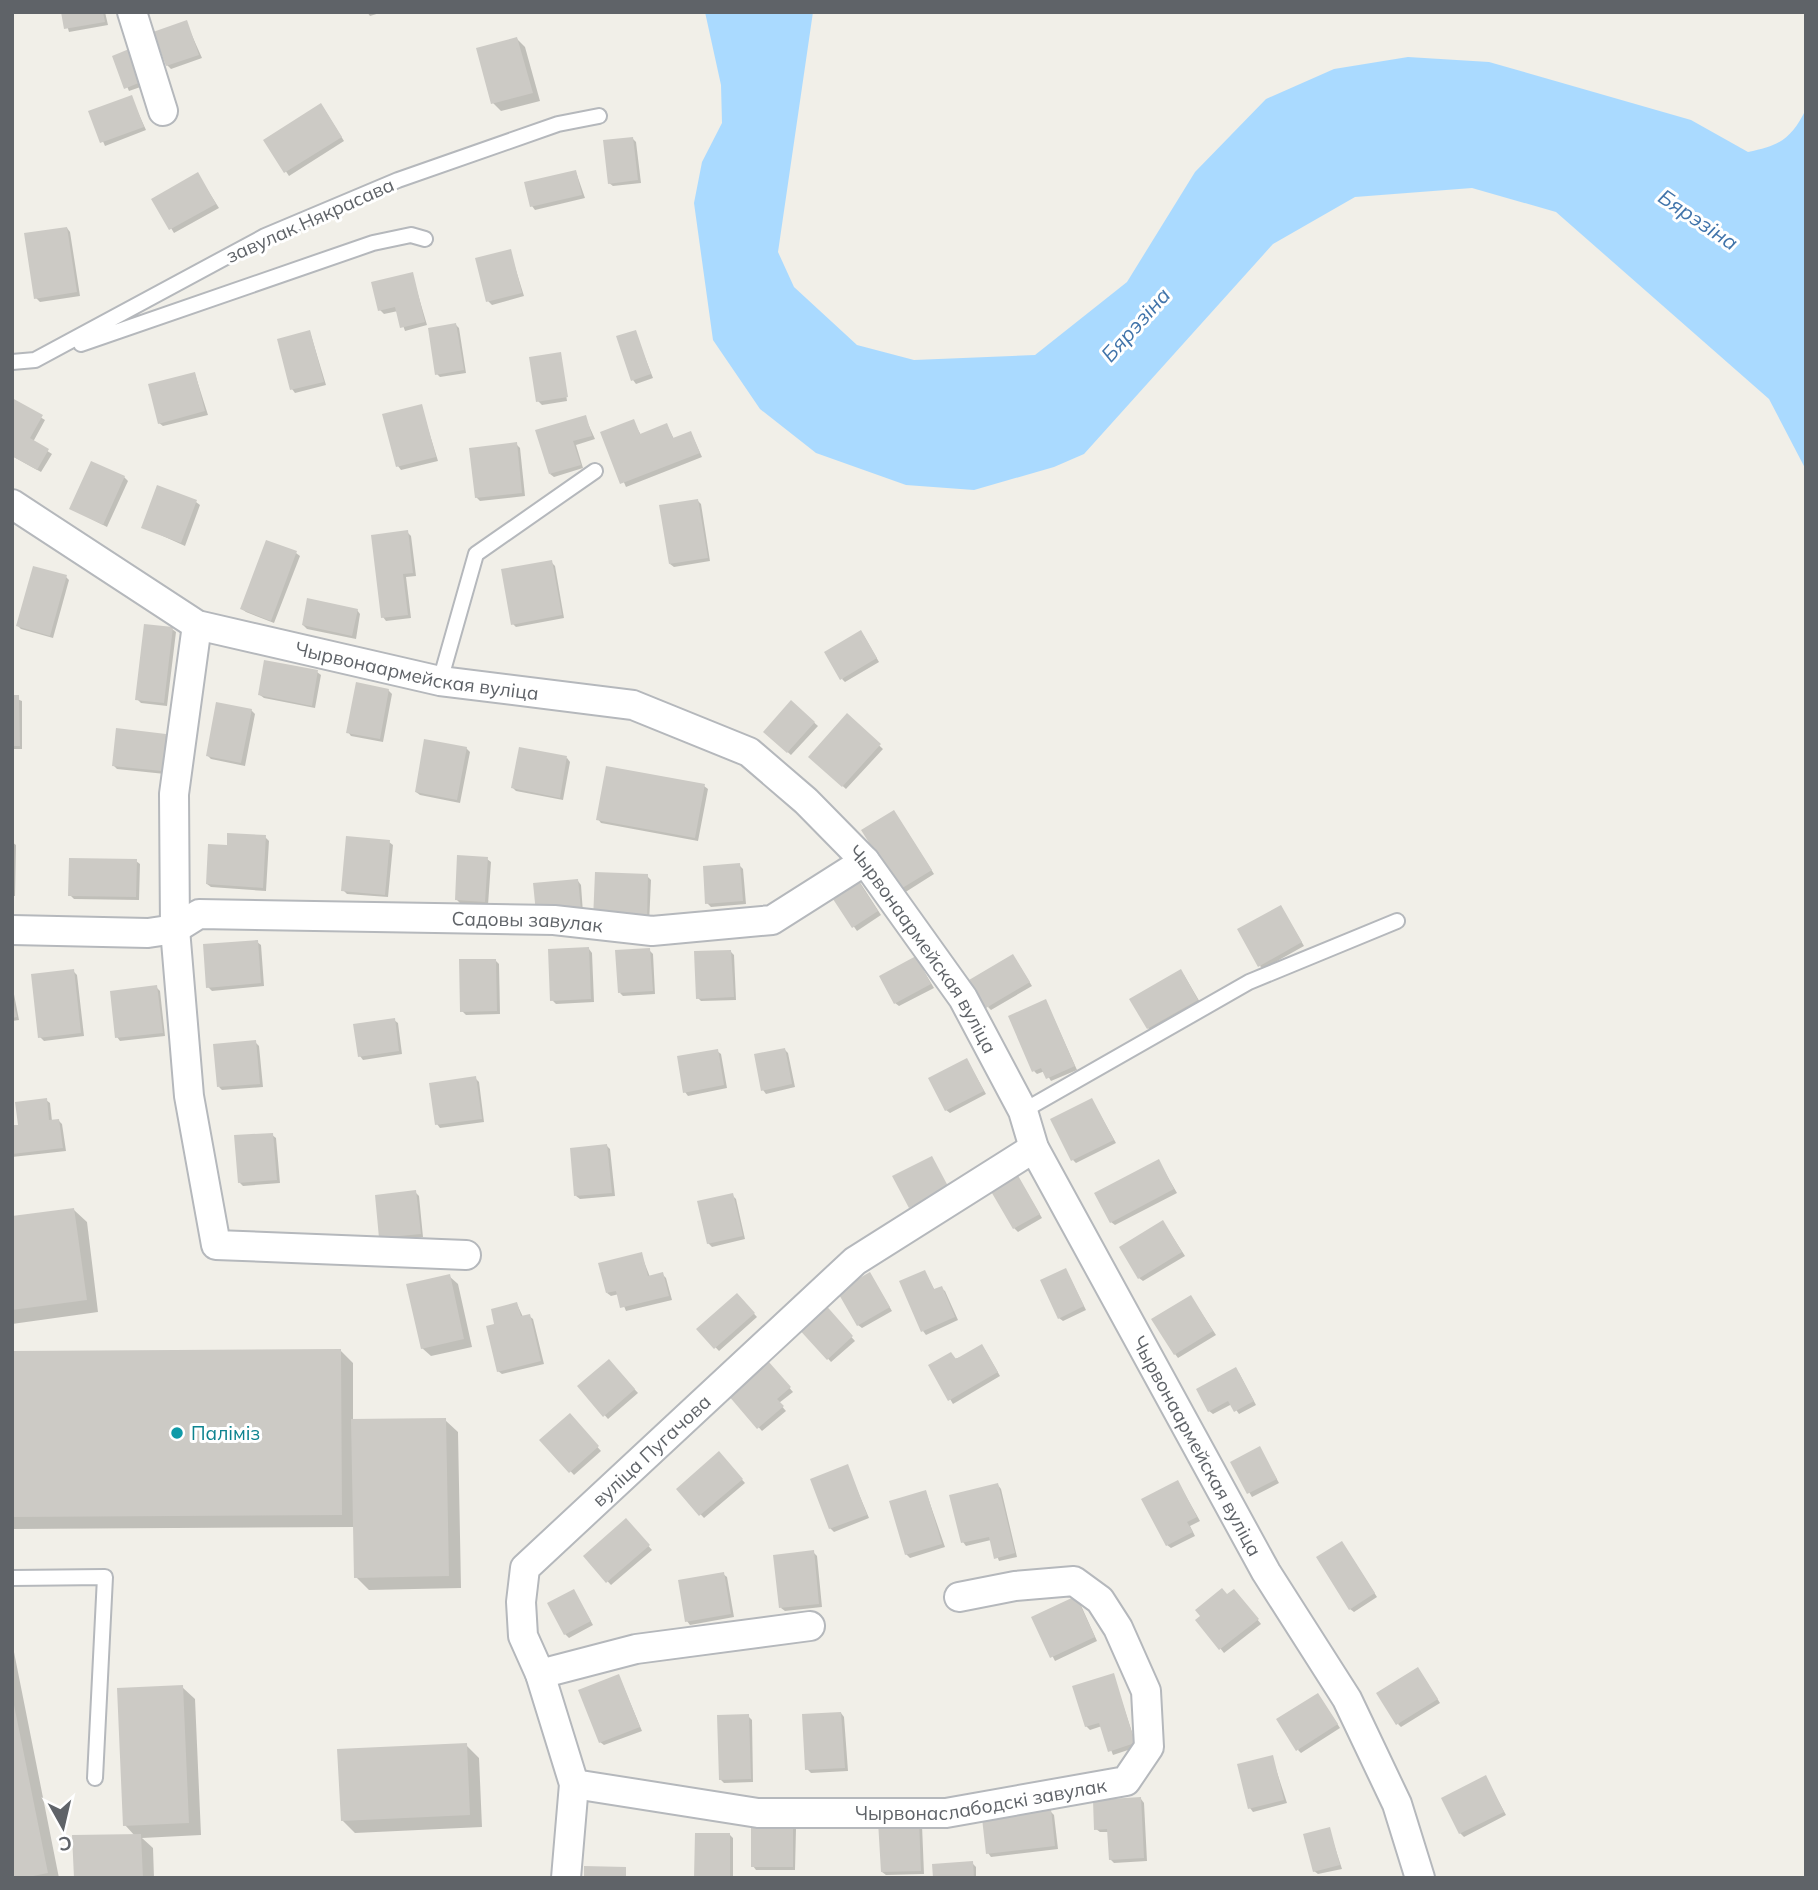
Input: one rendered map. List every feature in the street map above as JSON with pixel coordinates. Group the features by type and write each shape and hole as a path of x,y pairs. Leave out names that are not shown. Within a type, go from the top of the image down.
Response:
{"street":[{"path":"132,12 163,111"},
{"name":"Чырвонаармейская вуліца","path":"12,504 197,625 440,681 633,705 749,752 806,801 865,861 962,998 1023,1111 1034,1148 1266,1572 1348,1699 1396,1804 1420,1878"},
{"path":"197,625 174,793 175,929 189,1096 216,1245 466,1255"},
{"name":"Садовы завулак","path":"12,930 148,933 175,929 199,914 555,920 652,931 772,920 865,861"},
{"name":"вуліца Пугачова","path":"566,1878 574,1784 540,1674 523,1636 521,1602 525,1568 855,1261 1034,1148"},
{"name":"Чырвонаслабодскі завулак","path":"574,1784 758,1813 946,1813 1126,1781 1149,1746 1146,1691 1118,1628 1100,1600 1074,1581 1015,1586 959,1597"},
{"path":"540,1674 636,1648 810,1626"}],"lane":[{"name":"завулак Някрасава","path":"35,360 265,236 398,180 558,124 599,116"},
{"name":"завулак Някрасава","path":"12,362 35,360 373,243 411,235 425,239"},
{"path":"440,681 476,554 595,471"},
{"path":"1023,1111 1249,982 1397,921"},
{"path":"12,1578 105,1577 95,1778"}],"water":[{"name":"Бярэзіна","path":"705,12 813,12 778,252 794,287 857,345 914,360 1035,355 1127,282 1195,172 1266,99 1334,69 1408,57 1489,62 1691,120 1748,152 1769,147 1784,139 1796,127 1806,109 1806,470 1769,399 1556,212 1472,188 1355,197 1273,244 1084,454 1054,467 974,490 906,485 816,453 760,409 713,340 694,203 702,162 722,123 721,85"}],"building":[{"path":"61,12 103,12 105,22 64,29"},
{"path":"187,20 199,55 166,66 153,32"},
{"path":"517,37 533,93 491,104 476,48"},
{"path":"134,47 146,80 124,89 112,56"},
{"path":"132,95 144,127 100,143 88,111"},
{"path":"321,103 342,137 284,173 263,140"},
{"path":"633,137 638,180 608,184 603,140"},
{"path":"576,170 582,195 530,207 524,182"},
{"path":"198,172 216,204 169,230 151,199"},
{"path":"67,227 77,292 34,299 24,233"},
{"path":"511,249 522,293 486,302 475,258"},
{"path":"413,272 425,322 400,328 395,307 378,311 371,282"},
{"path":"456,323 464,370 435,375 428,328"},
{"path":"310,330 324,382 290,390 277,339"},
{"path":"636,330 651,374 631,381 616,336"},
{"path":"561,352 568,397 536,402 529,357"},
{"path":"195,372 205,411 158,424 148,384"},
{"path":"12,398 43,415 30,438 49,449 37,470 12,456"},
{"path":"422,404 436,457 396,467 382,414"},
{"path":"586,415 592,436 573,441 581,465 549,474 535,430"},
{"path":"634,419 640,434 667,423 673,438 691,431 700,453 620,484 600,432"},
{"path":"517,442 522,493 475,498 469,448"},
{"path":"91,461 125,476 103,525 69,509"},
{"path":"157,485 197,500 181,543 141,528"},
{"path":"698,499 708,558 669,564 659,505"},
{"path":"408,530 413,573 403,574 408,615 381,618 371,535"},
{"path":"266,540 297,551 271,621 240,609"},
{"path":"552,560 562,615 511,625 501,569"},
{"path":"33,566 67,575 50,636 16,626"},
{"path":"307,598 358,609 352,636 302,625"},
{"path":"144,624 173,627 164,703 135,700"},
{"path":"861,630 877,658 840,680 824,652"},
{"path":"264,660 318,670 312,706 258,695"},
{"path":"356,682 389,689 380,739 346,733"},
{"path":"12,695 19,695 20,746 12,746"},
{"path":"791,700 815,722 787,753 763,732"},
{"path":"216,702 252,709 241,763 206,756"},
{"path":"847,713 881,744 842,787 808,757"},
{"path":"116,728 166,734 162,771 112,766"},
{"path":"424,739 467,747 457,800 415,792"},
{"path":"519,747 567,756 560,798 511,788"},
{"path":"606,766 705,784 695,838 596,820"},
{"path":"894,810 932,870 899,890 861,830"},
{"path":"227,833 266,835 263,888 206,884 208,844 227,845"},
{"path":"346,836 390,840 385,895 341,891"},
{"path":"457,855 488,857 485,902 455,900"},
{"path":"69,858 137,859 136,897 68,896"},
{"path":"740,863 743,901 705,904 703,866"},
{"path":"595,872 648,874 647,922 593,920"},
{"path":"855,876 878,911 852,928 829,893"},
{"path":"578,879 581,910 536,913 533,883"},
{"path":"1281,905 1302,942 1258,967 1237,929"},
{"path":"258,940 261,983 206,988 203,944"},
{"path":"589,947 591,999 550,1001 548,949"},
{"path":"650,948 653,991 618,993 615,950"},
{"path":"731,950 734,997 696,999 694,951"},
{"path":"1013,954 1030,982 986,1008 969,980"},
{"path":"916,956 931,984 894,1004 879,976"},
{"path":"459,959 496,959 497,1011 460,1012"},
{"path":"74,969 81,1033 38,1038 31,974"},
{"path":"1181,969 1198,1000 1147,1029 1129,999"},
{"path":"157,985 163,1033 115,1038 110,991"},
{"path":"12,997 17,1017 12,1018"},
{"path":"1046,999 1075,1066 1046,1079 1041,1068 1032,1072 1008,1016"},
{"path":"395,1018 399,1051 358,1057 353,1024"},
{"path":"256,1040 260,1084 217,1087 213,1044"},
{"path":"785,1048 792,1084 761,1091 754,1054"},
{"path":"718,1049 724,1085 683,1093 677,1056"},
{"path":"967,1058 984,1091 945,1111 928,1078"},
{"path":"476,1076 482,1119 435,1125 429,1083"},
{"path":"47,1098 49,1120 59,1119 63,1148 12,1154 12,1125 18,1125 15,1102"},
{"path":"1092,1098 1114,1140 1071,1161 1050,1119"},
{"path":"273,1133 277,1180 238,1183 234,1135"},
{"path":"607,1144 612,1193 574,1196 570,1148"},
{"path":"932,1156 949,1188 909,1208 892,1176"},
{"path":"1159,1159 1174,1189 1110,1223 1094,1193"},
{"path":"1016,1172 1040,1214 1013,1229 989,1188"},
{"path":"416,1190 421,1234 379,1238 375,1195"},
{"path":"733,1193 743,1236 707,1244 697,1201"},
{"path":"74,1208 87,1300 12,1310 12,1216"},
{"path":"1163,1220 1182,1252 1138,1279 1119,1247"},
{"path":"642,1252 648,1276 663,1272 669,1296 620,1308 616,1291 606,1293 598,1263"},
{"path":"1066,1268 1084,1306 1058,1319 1040,1280"},
{"path":"925,1270 934,1289 942,1286 955,1317 921,1332 899,1281"},
{"path":"870,1272 890,1307 857,1326 837,1291"},
{"path":"450,1274 464,1339 421,1349 406,1284"},
{"path":"737,1293 755,1313 714,1349 696,1329"},
{"path":"1191,1295 1213,1331 1174,1355 1151,1319"},
{"path":"517,1302 521,1316 530,1314 541,1361 497,1372 486,1326 494,1324 491,1309"},
{"path":"823,1302 853,1336 827,1360 796,1326"},
{"path":"982,1344 998,1372 948,1401 928,1365 951,1352 956,1359"},
{"name":"Паліміз","path":"341,1349 342,1515 12,1517 12,1351"},
{"path":"609,1359 635,1389 603,1417 577,1386"},
{"path":"768,1361 791,1387 777,1399 784,1406 757,1429 728,1395"},
{"path":"1236,1367 1254,1401 1234,1412 1228,1401 1208,1412 1196,1389"},
{"path":"570,1413 599,1446 569,1473 539,1440"},
{"path":"446,1418 449,1576 354,1578 351,1419"},
{"path":"1260,1446 1277,1479 1247,1494 1230,1462"},
{"path":"719,1451 743,1479 699,1516 676,1489"},
{"path":"848,1464 867,1515 829,1529 810,1479"},
{"path":"1178,1480 1197,1517 1187,1522 1193,1532 1166,1546 1141,1499"},
{"path":"998,1483 1015,1553 994,1559 989,1537 961,1543 949,1495"},
{"path":"926,1490 942,1544 905,1555 889,1501"},
{"path":"626,1518 650,1545 606,1583 583,1556"},
{"path":"1342,1541 1375,1593 1349,1610 1316,1557"},
{"path":"814,1550 819,1604 779,1608 773,1555"},
{"path":"724,1572 731,1614 685,1622 678,1580"},
{"path":"1222,1588 1227,1594 1234,1589 1259,1619 1219,1650 1195,1620 1200,1616 1195,1610"},
{"path":"574,1589 591,1621 564,1635 547,1603"},
{"path":"1076,1596 1095,1637 1050,1658 1031,1617"},
{"path":"1418,1667 1438,1699 1396,1725 1376,1693"},
{"path":"1114,1673 1135,1743 1108,1752 1099,1723 1085,1727 1072,1686"},
{"path":"619,1674 640,1727 599,1743 578,1690"},
{"path":"183,1685 189,1823 123,1826 117,1688"},
{"path":"1318,1693 1338,1724 1296,1751 1276,1719"},
{"path":"12,1695 48,1873 23,1878 12,1878"},
{"path":"841,1712 845,1768 805,1770 802,1714"},
{"path":"749,1714 751,1779 719,1780 717,1715"},
{"path":"467,1743 470,1815 341,1821 337,1749"},
{"path":"1273,1755 1284,1800 1248,1809 1237,1764"},
{"path":"1486,1775 1504,1812 1459,1834 1441,1798"},
{"path":"1141,1797 1144,1858 1109,1860 1107,1829 1094,1830 1093,1800"},
{"path":"1051,1809 1055,1846 986,1854 982,1818"},
{"path":"919,1819 921,1871 881,1872 878,1821"},
{"path":"751,1823 793,1824 793,1867 751,1867"},
{"path":"1330,1827 1340,1865 1313,1872 1303,1834"},
{"path":"695,1833 730,1833 730,1878 694,1878"},
{"path":"141,1834 143,1878 74,1878 72,1835"},
{"path":"973,1861 974,1878 933,1878 932,1864"},
{"path":"584,1866 626,1867 626,1878 584,1878"}],"place":[{"name":"Паліміз","path":"177,1433"}]}
